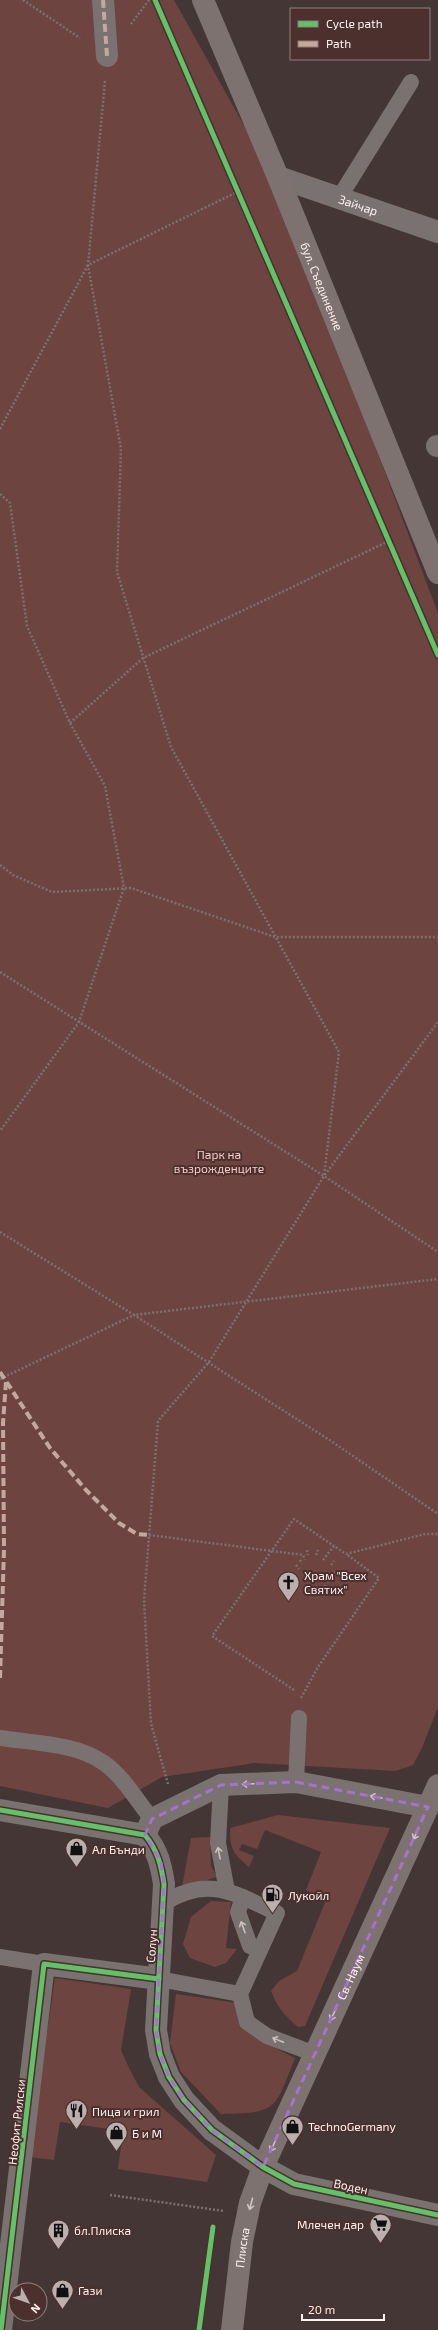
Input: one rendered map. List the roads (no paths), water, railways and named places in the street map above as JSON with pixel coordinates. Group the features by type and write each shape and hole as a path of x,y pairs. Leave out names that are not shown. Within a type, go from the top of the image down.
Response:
{"main road":[{"name":"бул. Съединение","path":"203,0 278,177 438,573"},
{"name":"Св. Наум","path":"263,2167 438,1786"},
{"name":"Плиска","path":"232,2330 242,2242 248,2215 263,2167"}],"street":[{"path":"103,0 107,56"},
{"name":"Зайчар","path":"278,177 438,232"},
{"path":"0,1810 148,1827 175,1806 221,1785 296,1782 428,1807"},
{"name":"Солун","path":"148,1827 161,1862 164,1884 156,2030 160,2054 169,2077 184,2100 212,2130 263,2167"},
{"path":"44,1964 159,1979"},
{"name":"Неофит Рилски","path":"1,2330 5,2260 44,1964"},
{"name":"Воден","path":"263,2167 294,2184 438,2216"}],"lane":[{"path":"339,198 410,82"},
{"path":"296,1782 299,1718"},
{"path":"0,1738 63,1747 88,1754 110,1768 148,1827"},
{"path":"221,1785 218,1843 227,1891"},
{"path":"164,1903 182,1892 199,1887 227,1891 277,1913 240,1994 247,2022 267,2036 315,2054"},
{"path":"243,1898 238,1912 250,1946 260,1950"},
{"path":"0,1957 44,1964"},
{"path":"159,1979 240,1994"}],"place":[{"name":"Храм \"Всех Святих\"","path":"288,1602"},
{"name":"Ал Бънди","path":"76,1868"},
{"name":"Лукойл","path":"273,1914"},
{"name":"Пица и грил","path":"76,2130"},
{"name":"TechnoGermany","path":"292,2146"},
{"name":"Б и М","path":"116,2152"},
{"name":"Млечен дар","path":"380,2244"},
{"name":"бл.Плиска","path":"58,2250"},
{"name":"Гази","path":"63,2310"}],"park label":[{"name":"Парк на възрожденците","path":"219,1161"}]}
